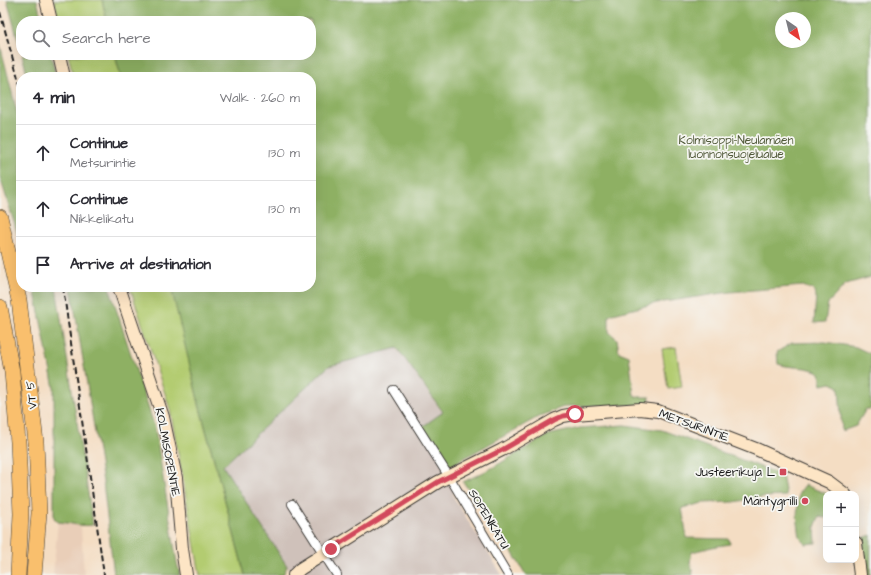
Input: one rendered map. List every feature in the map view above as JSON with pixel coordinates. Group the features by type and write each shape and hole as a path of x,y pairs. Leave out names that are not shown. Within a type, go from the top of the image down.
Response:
{"highway":[{"name":"VT 5","path":"0,217 16,287"},
{"name":"VT 5","path":"17,292 36,442 39,513 34,575"},
{"name":"VT 5","path":"0,307 12,372 18,442 21,514 18,575"}],"street":[{"path":"46,0 50,16"},
{"path":"60,60 63,72"},
{"name":"KOLMISOPENTIE","path":"121,292 163,417 176,478 182,549 186,575"},
{"name":"SOPENKATU","path":"394,390 449,476 508,575"},
{"name":"METSURINTIE","path":"294,575 300,569 324,553 449,476 502,450 530,433 563,416 640,409 658,411 756,449 829,482 840,491"},
{"path":"292,504 337,575"},
{"path":"858,563 860,575"}],"shaded area":[{"path":"396,348 443,413 423,427 450,466 454,498 502,575 293,575 223,466 329,366"},
{"path":"58,522 81,527 84,575 53,575"}],"green space":[{"path":"7,0 37,0 41,16 16,16 16,33"},
{"path":"54,0 102,0 106,16 58,16"},
{"name":"Kolmisoppi-Neulamäen luonnonsuojelualue","path":"102,0 871,0 871,277 846,284 828,303 825,322 814,323 816,295 813,290 803,286 730,292 657,303 609,315 609,332 617,339 619,352 629,356 634,395 637,397 650,397 649,405 566,406 540,416 450,466 422,427 443,412 397,348 329,366 223,466 287,566 283,575 245,575 199,404 172,292 316,292 316,72 120,72 116,60 316,60 316,16 106,16"},
{"path":"0,44 16,109 16,229 0,177"},
{"path":"23,60 52,60 55,72 27,72"},
{"path":"69,60 116,60 120,72 73,72"},
{"path":"35,292 57,292 93,525 58,522 54,518 54,388"},
{"path":"72,292 111,292 155,428 180,575 114,575 103,482"},
{"path":"132,292 227,292 177,308 199,404 245,575 200,575 170,409"},
{"path":"825,342 856,347 871,354 871,409 866,409 856,426 842,431 839,387 831,383 822,385 820,373 810,369 778,364 777,352 792,343"},
{"path":"676,347 682,387 668,389 662,349"},
{"path":"624,425 662,430 782,475 786,496 762,497 734,502 703,503 682,508 687,538 729,539 730,544 692,552 690,562 693,575 526,575 497,527 463,482 492,468 548,435 580,428"},
{"path":"805,485 823,492 823,518 819,517 815,527 816,543 806,544 800,538 797,515 799,493"},
{"path":"871,535 870,575 861,575 863,538"}],"railway":[{"path":"0,12 16,72"},
{"path":"64,292 104,575"}],"place":[{"name":"Justeerikuja L","path":"783,472"},
{"name":"Mäntygrilli","path":"805,501"}],"route":[{"path":"331,549 438,482 502,450 554,420 563,416 575,414"}]}
